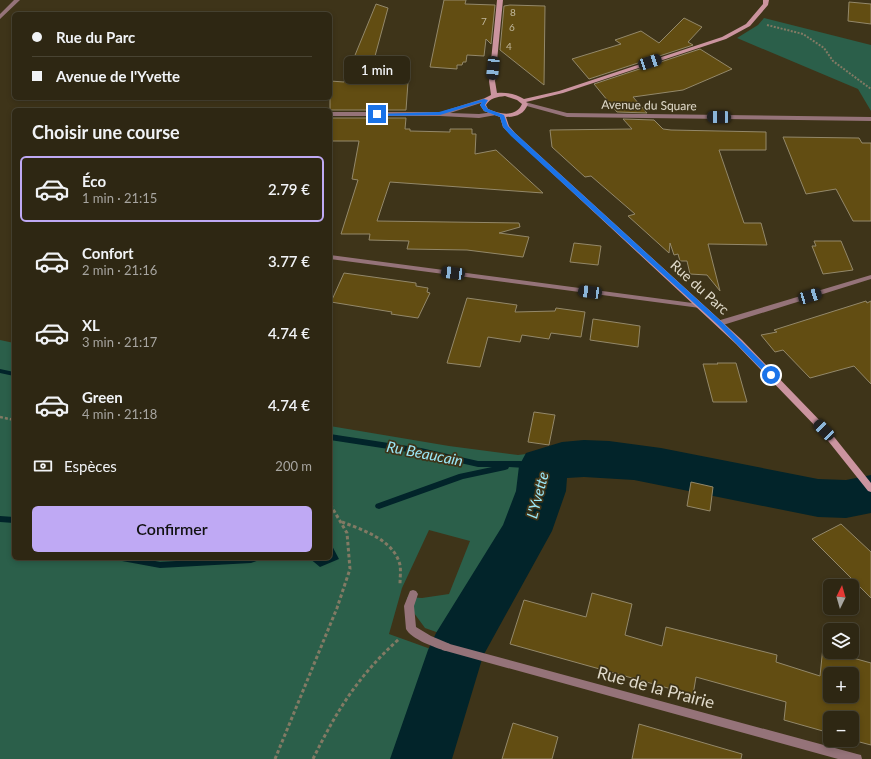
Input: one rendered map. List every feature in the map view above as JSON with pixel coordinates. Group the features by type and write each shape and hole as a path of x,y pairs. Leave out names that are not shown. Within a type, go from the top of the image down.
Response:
{"street":[{"path":"0,17 17,0"},
{"path":"494,95 492,81 500,0"},
{"path":"524,102 561,92 724,38 748,25 766,4 766,0"},
{"path":"440,114 485,100 494,95 505,94 516,96 524,102"},
{"path":"485,100 483,105 486,110 503,116 520,113 524,109 524,102"},
{"name":"Avenue du Square","path":"524,102 567,115 871,119"},
{"path":"332,114 440,114 479,116 494,114"},
{"name":"Rue du Parc","path":"503,116 506,127 513,134 720,323 824,430 869,486"},
{"path":"332,257 700,306"},
{"path":"720,323 871,277"},
{"path":"411,629 409,606 412,594"},
{"name":"Rue de la Prairie","path":"411,629 427,639 446,646 857,759"}],"path":[{"path":"751,21 803,34 824,48 833,61 871,89"},
{"path":"0,417 12,420"},
{"path":"275,759 337,608 350,569 347,533 332,507"},
{"path":"342,522 372,535 391,549 400,566 400,588"},
{"path":"313,759 336,713 357,680 375,660 411,629"}],"green space":[{"path":"764,18 871,45 871,111 858,89 737,38 758,25"},
{"path":"0,340 12,343 12,560 332,560 332,426 449,446 518,455 585,447 566,469 481,648 425,628 414,613 407,597 422,598 449,594 470,541 429,530 402,588 389,634 475,665 446,759 0,759"}],"water":[{"path":"332,546 339,559 320,567 311,560 332,560"}],"building":[{"path":"444,0 466,0 465,4 495,5 491,44 486,39 484,56 467,55 466,62 463,62 462,65 457,65 457,69 430,67"},
{"path":"849,2 871,4 871,24 848,21"},
{"path":"376,4 388,8 368,82 408,82 406,110 332,110 332,108 330,108 330,100 332,100 332,81 344,82"},
{"path":"504,6 545,6 544,85 500,50"},
{"path":"684,18 702,27 688,42 693,45 589,79 572,59 621,44 615,40 641,31 659,43"},
{"path":"700,49 732,69 683,90 633,97 647,113 617,112 594,84"},
{"path":"332,118 406,118 405,129 410,129 410,131 450,132 450,129 472,129 472,134 476,134 475,154 496,150 543,193 390,182 377,221 519,223 520,227 499,233 529,237 523,257 467,250 407,249 409,241 369,240 370,234 341,234 358,180 352,179 359,141 332,141"},
{"path":"623,119 654,120 663,129 671,130 766,132 766,150 719,150 744,223 761,223 767,245 708,244 720,291 707,275 690,274 687,261 680,261 678,254 674,255 670,243 669,253 628,216 635,214 591,176 585,177 552,147 550,130 632,129"},
{"path":"783,137 859,138 862,143 871,143 871,221 853,221 836,189 806,194"},
{"path":"814,241 841,241 853,270 823,274 812,246 816,246"},
{"path":"574,243 601,246 598,265 570,262"},
{"path":"344,273 416,283 416,286 428,288 427,292 430,293 418,318 332,302"},
{"path":"467,298 517,305 515,312 555,311 556,308 585,312 581,337 551,333 549,339 522,335 520,342 488,337 480,367 447,363"},
{"path":"866,301 867,303 871,301 871,384 854,366 810,378 783,350 775,352 761,335 777,332 774,330"},
{"path":"593,319 640,326 638,347 590,340"},
{"path":"717,363 736,363 747,402 713,402 703,364 718,364"},
{"path":"534,412 555,415 549,445 528,442"},
{"path":"691,482 713,487 710,511 687,506"},
{"path":"841,524 871,552 871,598 859,586 859,579 852,579 812,539"},
{"path":"592,593 632,604 625,635 662,646 666,627 777,655 776,662 820,676 823,647 823,659 857,659 871,663 871,745 859,742 859,711 823,711 823,731 784,720 786,702 696,677 693,695 510,644 524,600 586,617"},
{"path":"513,723 558,737 552,759 502,759"},
{"path":"639,724 742,754 741,759 632,759"}],"waterway":[{"name":"Ru Beaucain","path":"0,371 12,374"},
{"name":"Ru Beaucain","path":"332,437 421,451 478,464 517,464"},
{"name":"L'Yvette","path":"421,759 456,650 526,531 541,491 543,466 562,460 584,458 609,459 661,467 818,498 846,499 871,494"},
{"path":"517,464 543,466"},
{"path":"379,506 462,476 505,467"},
{"path":"0,519 12,520"},
{"path":"133,560 160,565 251,560"}],"route":[{"path":"377,114 440,114 485,100 483,105 486,110 503,116 503,121 506,127 513,134 685,293 720,323 771,375"}]}
